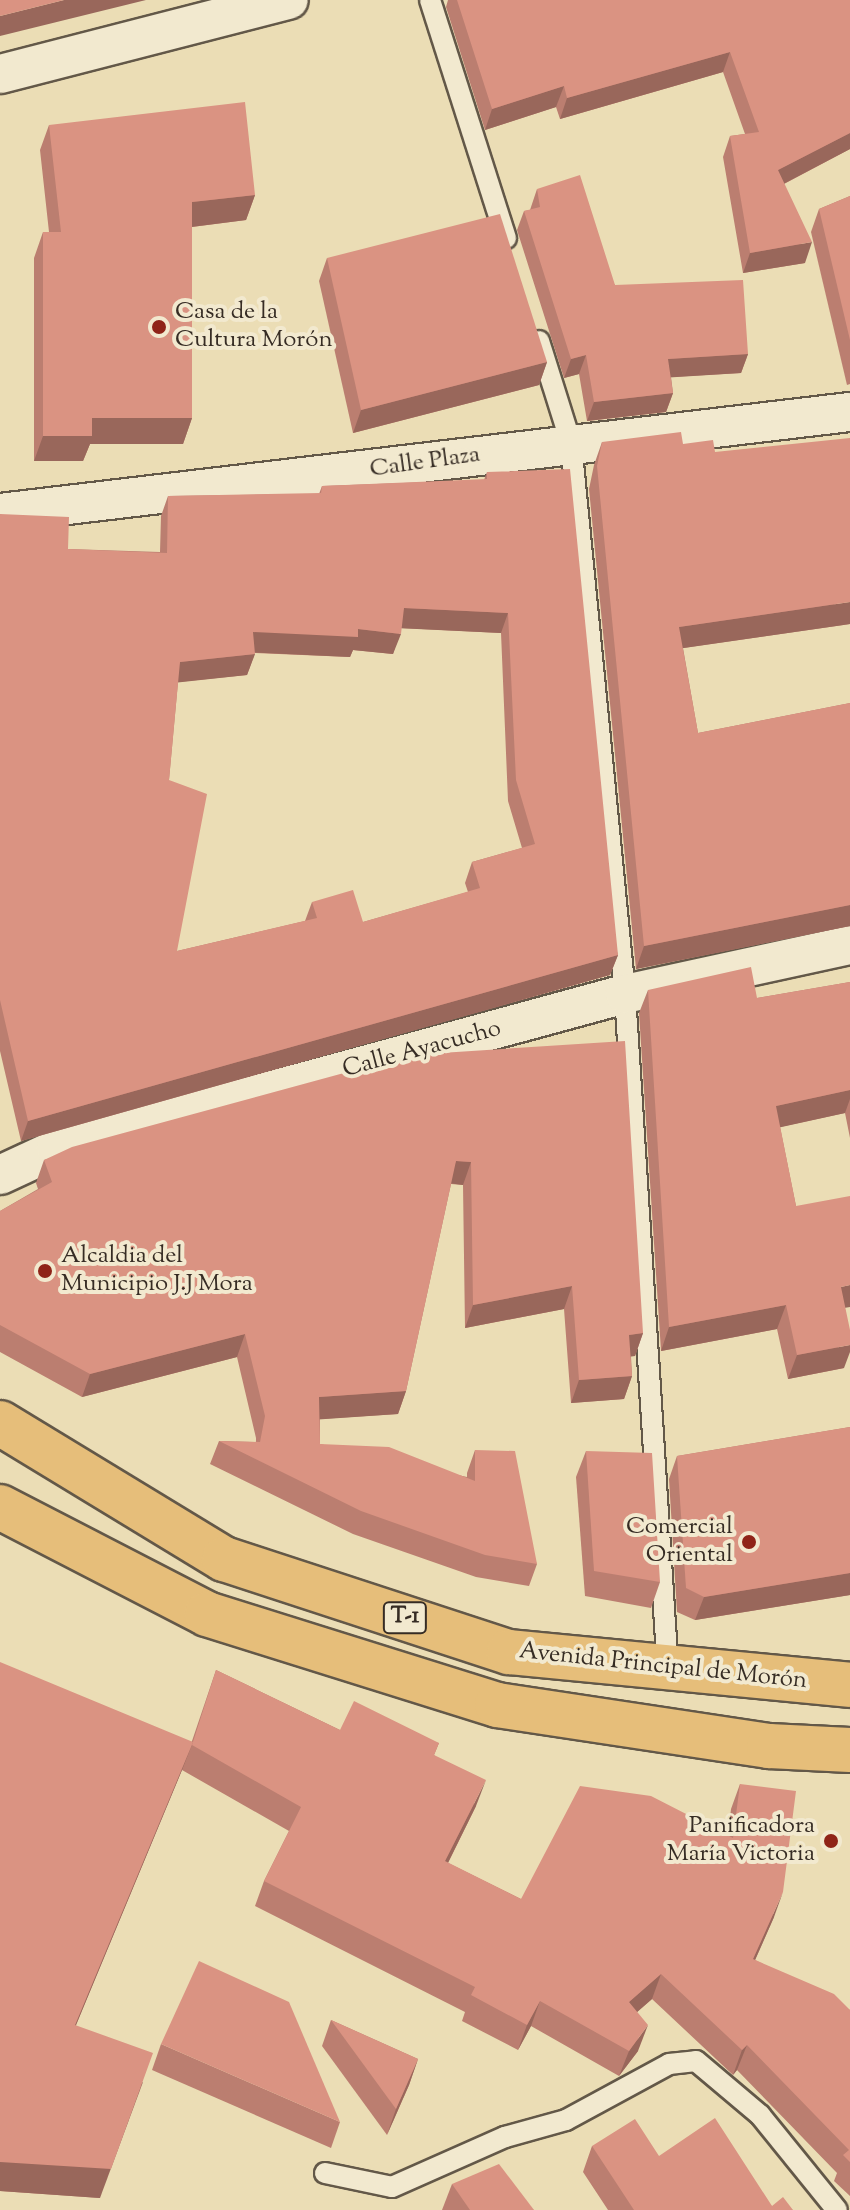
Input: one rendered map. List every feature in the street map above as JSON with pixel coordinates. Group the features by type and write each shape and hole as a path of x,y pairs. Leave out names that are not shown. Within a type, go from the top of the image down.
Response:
{"main road":[{"name":"Avenida Principal de Morón","path":"0,1423 224,1559 509,1652 668,1672 850,1685"},
{"name":"T-1","path":"0,1507 207,1614 497,1705 769,1746 850,1750"}],"street":[{"path":"0,74 289,0"},
{"name":"Calle Plaza","path":"0,513 200,495 571,443 850,412"},
{"name":"Calle Ayacucho","path":"3,1162 625,994 850,945"}],"lane":[{"path":"430,0 515,266"},
{"path":"534,325 571,443 625,994 668,1672"},
{"path":"325,2173 392,2187 505,2137 566,2120 669,2064 696,2061 760,2115 837,2210"}],"building":[{"path":"0,0 64,0 0,16"},
{"path":"457,0 850,0 850,133 778,170 812,242 750,253 730,136 759,132 730,52 567,98 564,86 492,109"},
{"path":"245,102 255,195 192,202 192,418 92,418 92,436 43,436 43,232 61,232 49,125"},
{"path":"580,175 615,285 743,280 748,354 668,359 673,393 594,402 586,355 571,359 524,211 540,207 537,189"},
{"path":"850,196 850,340 819,209"},
{"path":"500,214 547,362 361,410 327,258"},
{"path":"681,432 683,444 713,440 715,452 850,438 850,602 679,627 698,733 850,703 850,905 644,946 597,466 602,442"},
{"path":"570,469 618,955 28,1121 0,1000 0,514 69,517 68,549 167,553 168,496 321,493 322,486 487,479 487,472","holes":["404,608 508,613 516,780 535,844 472,862 480,888 363,922 353,890 312,902 317,918 177,951 207,794 169,780 180,662 255,654 253,632 358,637 358,629 401,634"]},
{"path":"751,967 757,998 850,982 850,1090 776,1106 796,1206 850,1196 850,1285 841,1287 850,1345 797,1355 786,1305 669,1327 648,990"},
{"path":"625,1041 643,1333 629,1335 632,1376 579,1380 572,1286 473,1305 471,1162 456,1161 406,1391 319,1397 320,1444 389,1447 475,1481 475,1450 515,1451 537,1564 485,1555 361,1511 219,1441 260,1442 265,1416 245,1334 90,1374 0,1325 0,1211 52,1182 44,1160 72,1147 410,1055"},
{"path":"850,1427 850,1573 704,1597 686,1588 677,1456"},
{"path":"586,1451 652,1453 660,1582 594,1571"},
{"path":"0,1662 193,1742 75,2025 153,2053 111,2169 0,2162"},
{"path":"216,1670 340,1730 354,1701 439,1743 434,1755 486,1780 445,1861 521,1899 580,1786 651,1796 733,1838 740,1784 796,1791 783,1892 753,1959 834,1994 850,2010 850,2162 843,2155 849,2150 747,2045 742,2050 661,1974 629,2002 648,2025 629,2051 540,2001 527,2025 471,1995 475,1987 264,1881 301,1807 192,1745"},
{"path":"199,1961 289,2002 340,2122 161,2044"},
{"path":"331,2020 418,2059 396,2109"},
{"path":"715,2118 772,2206 783,2197 793,2210 634,2210 592,2146 635,2119 659,2156"},
{"path":"499,2164 534,2210 470,2210 452,2184"}],"place":[{"name":"Casa de la Cultura Morón","path":"159,327"},
{"name":"Alcaldia del Municipio J.J Mora","path":"45,1271"},
{"name":"Comercial Oriental","path":"749,1542"},
{"name":"Panificadora María Victoria","path":"831,1841"}]}
